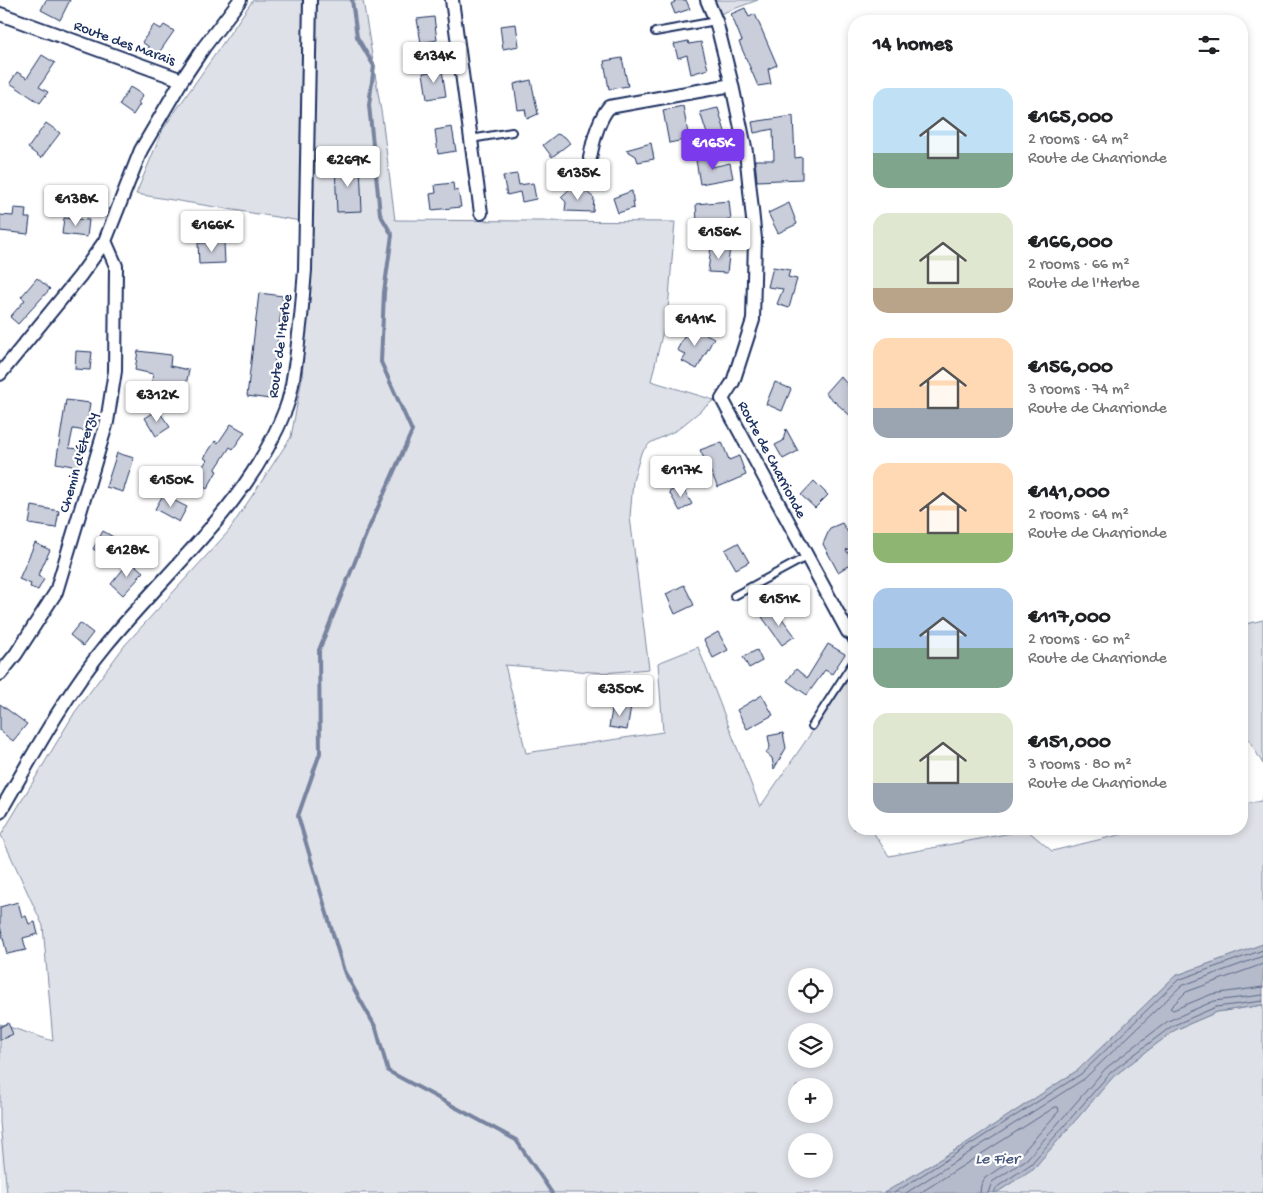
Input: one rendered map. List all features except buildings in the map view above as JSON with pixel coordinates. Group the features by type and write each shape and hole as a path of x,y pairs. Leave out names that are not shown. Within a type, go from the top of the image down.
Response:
{"street":[{"path":"0,374 80,276 105,241 141,150 182,80 204,47 240,0"},
{"name":"Route de l'Herbe","path":"0,812 67,698 107,644 230,507 270,445 287,406 292,388 302,314 305,270 310,0"},
{"path":"452,0 481,213"},
{"name":"Route de Charrionde","path":"707,0 716,21 746,152 755,239 753,320 733,382 722,399 848,632"},
{"name":"Route des Marais","path":"0,14 182,80"},
{"path":"590,158 593,143 604,113 609,107 732,85"},
{"name":"Chemin d'Éterzy","path":"0,674 16,654 56,592 107,422 115,371 116,266 105,241"}],"lane":[{"path":"655,32 716,21"},
{"path":"471,139 512,132"},
{"path":"734,596 806,557"},
{"path":"812,726 848,670"}],"shaded area":[{"path":"253,0 363,0 382,117 395,220 675,222 668,310 651,381 714,400 677,430 650,443 641,453 633,481 630,517 649,669 604,673 505,665 526,753 663,732 658,663 698,647 760,807 848,680 848,835 875,835 889,856 1000,835 1033,835 1052,851 1119,835 1248,835 1248,804 1261,801 1263,796 1263,944 1175,976 1078,1070 962,1146 884,1193 7,1193 0,1123 0,1024 53,1041 43,926 1,835 75,712 125,645 228,532 291,437 302,378 313,223 136,194 163,129"},
{"path":"714,0 758,0 720,14"},
{"path":"1263,620 1263,764 1248,738 1248,623"},
{"path":"1263,1005 1263,1193 996,1193 1034,1168 1114,1076 1175,1030 1217,1012"},
{"path":"0,1123 7,1193 0,1193"}],"water":[{"name":"Le Fier","path":"1263,944 1263,1005 1217,1012 1175,1030 1114,1076 1034,1168 996,1193 884,1193 962,1146 1078,1070 1175,976"}],"waterway":[{"path":"352,0 357,37 374,66 369,105 380,214 392,235 384,292 381,362 412,431 367,532 319,650 320,753 298,816 344,971 376,1028 388,1071 516,1140 552,1193"}]}
